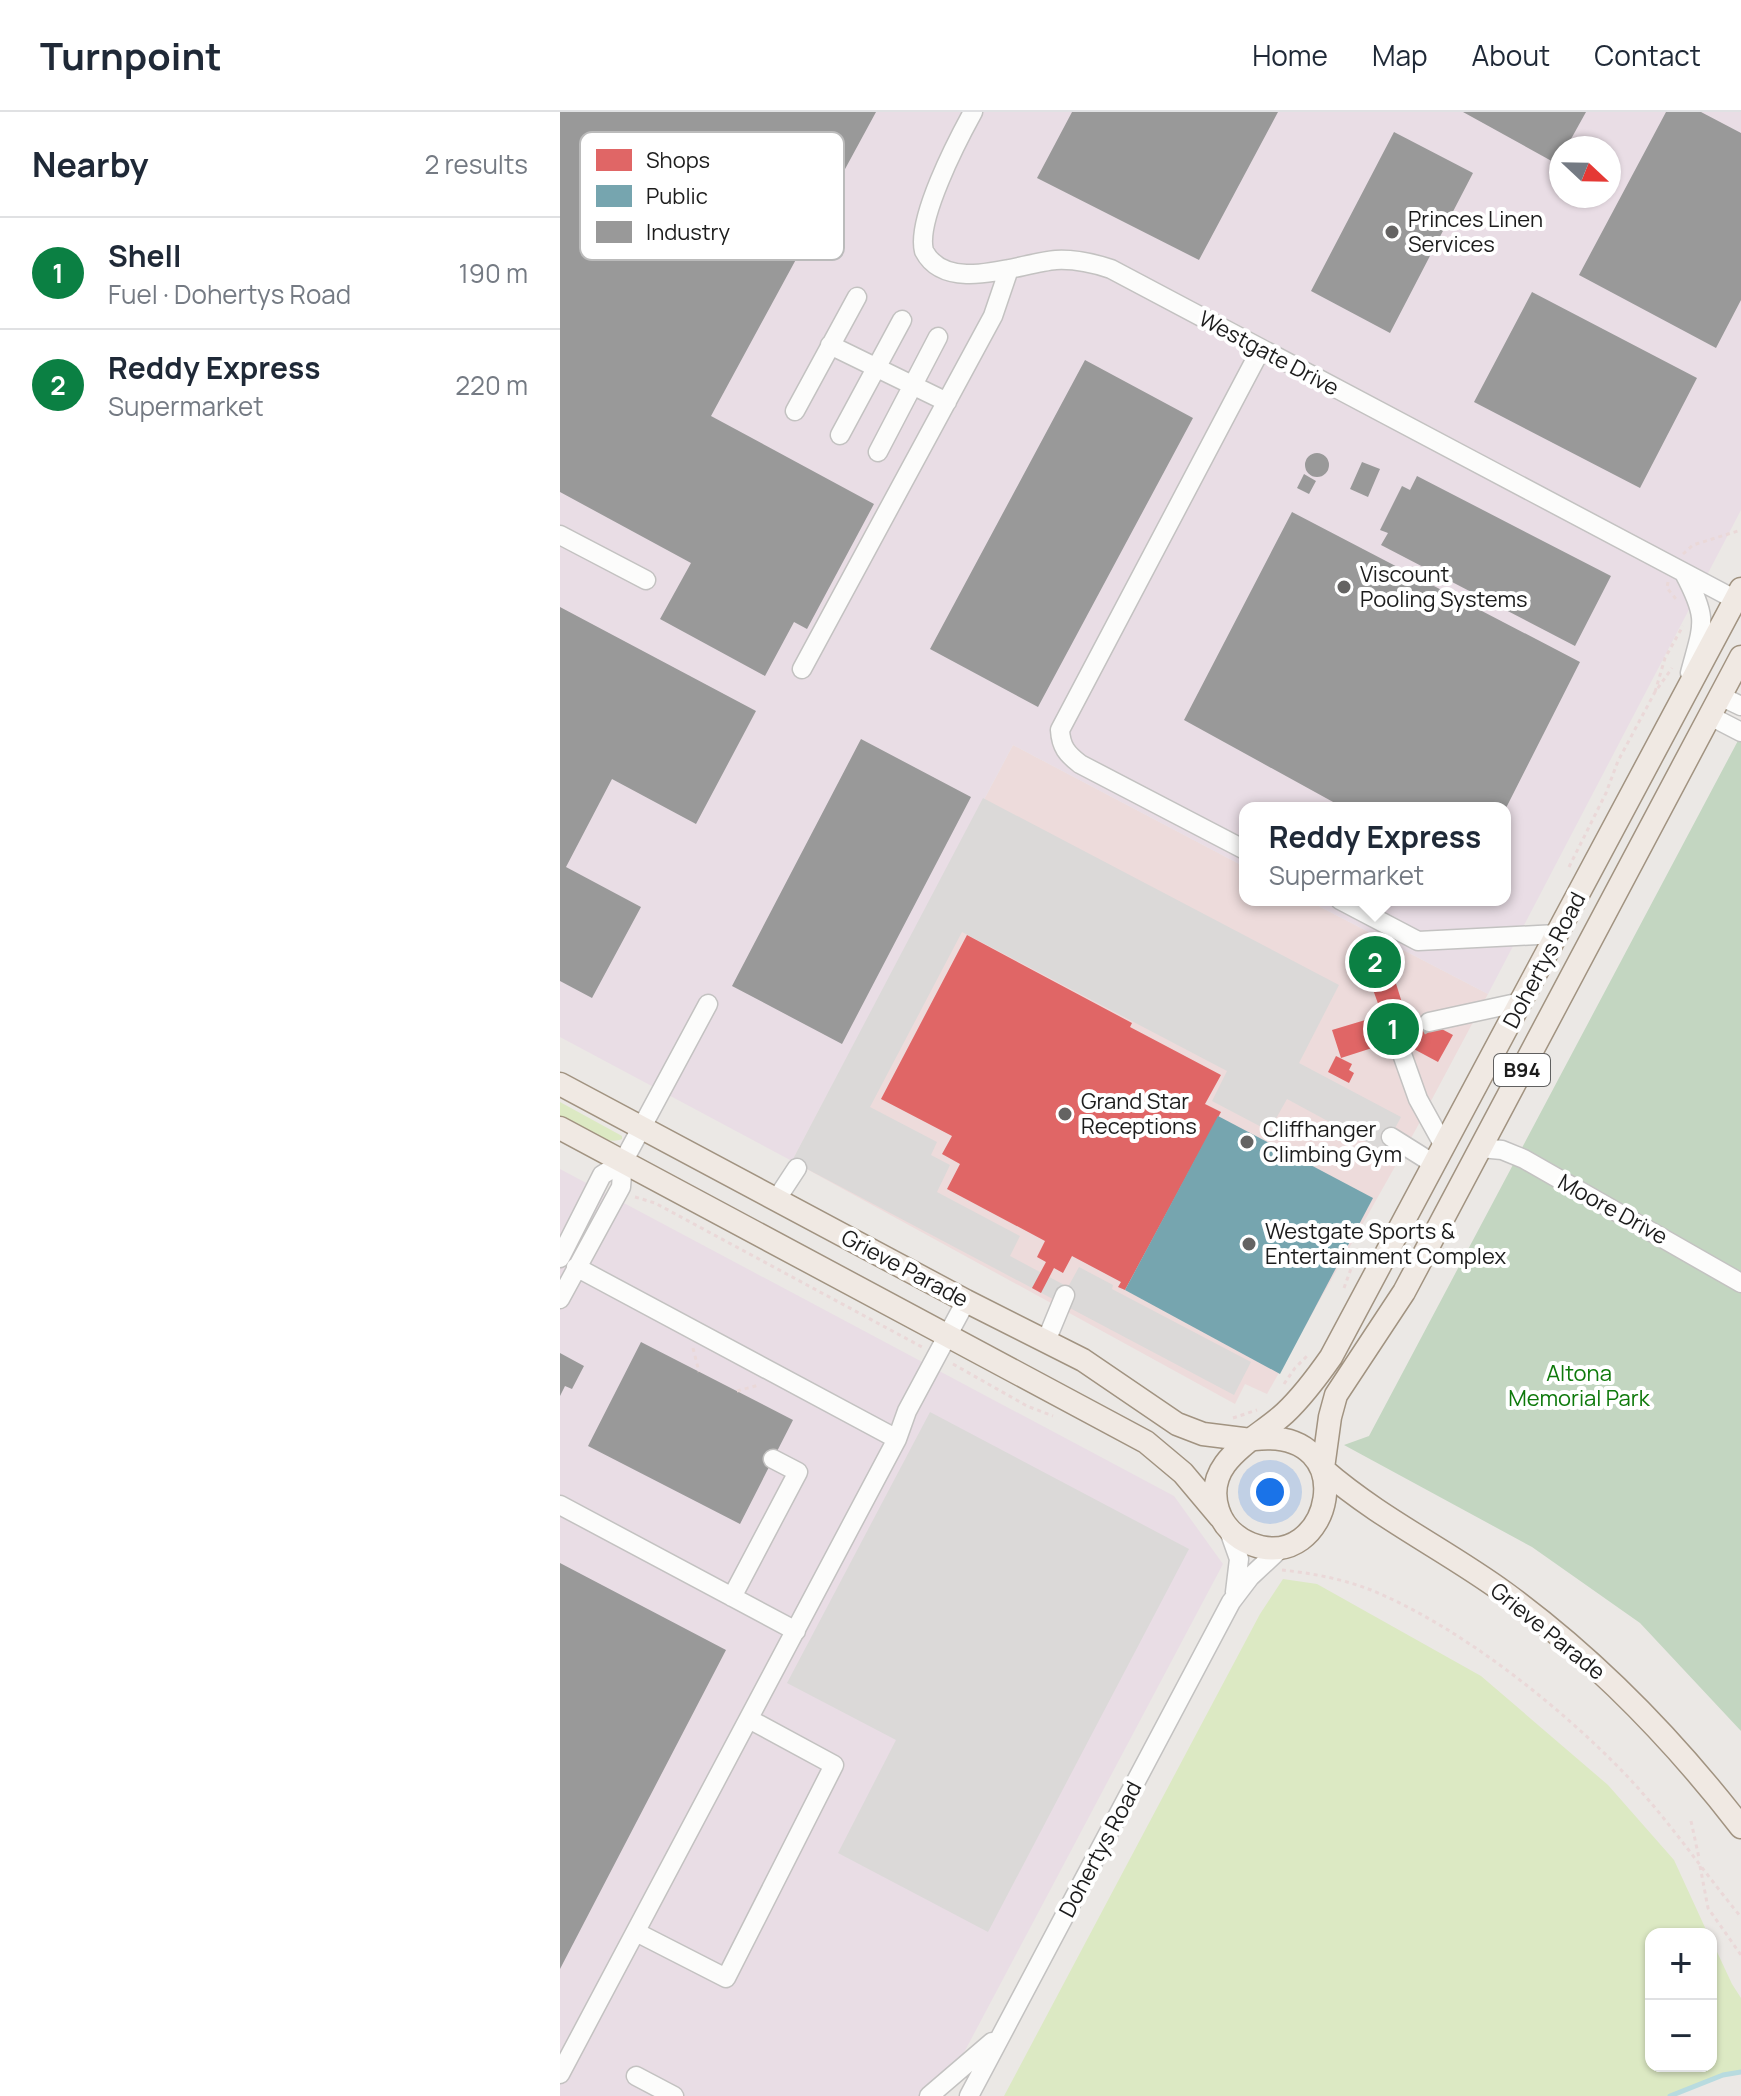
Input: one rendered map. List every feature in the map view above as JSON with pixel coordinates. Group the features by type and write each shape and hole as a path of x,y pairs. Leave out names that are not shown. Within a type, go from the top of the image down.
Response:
{"main road":[{"name":"Dohertys Road","path":"1253,1439 1287,1411 1326,1365 1685,691 1739,597"},
{"name":"Dohertys Road","path":"1324,1469 1330,1417 1336,1395 1399,1299 1741,657"},
{"path":"1685,691 1715,706"},
{"name":"Grieve Parade","path":"560,1084 1091,1365 1186,1429 1253,1439"},
{"name":"Grieve Parade","path":"560,1128 942,1346 1146,1442 1183,1473 1225,1524"},
{"path":"1225,1524 1247,1543 1263,1548 1285,1547 1306,1535 1320,1517 1325,1496 1324,1469 1309,1452 1293,1441 1277,1437 1253,1439"},
{"name":"B94","path":"1225,1524 1217,1509 1220,1473 1232,1454 1253,1439"},
{"name":"Grieve Parade","path":"1324,1469 1369,1505 1502,1591 1576,1649 1669,1738 1741,1827"}],"street":[{"name":"Westgate Drive","path":"973,112 940,181 925,226 922,248 933,263 948,271 972,274 1056,260 1103,266 1684,573 1739,597"},
{"path":"802,669 993,316 1009,269"},
{"path":"795,411 857,297"},
{"path":"840,435 902,320"},
{"path":"878,452 938,337"},
{"path":"830,345 947,402"},
{"path":"1239,847 1080,764 1061,743 1060,730 1261,349"},
{"path":"560,535 646,580"},
{"path":"1684,573 1699,602 1702,619 1685,691"},
{"path":"1715,706 1741,706"},
{"path":"1715,706 1741,732"},
{"path":"1351,906 1418,941 1557,934"},
{"path":"1429,1022 1521,1002"},
{"path":"560,1299 568,1263 621,1187 623,1162 708,1004"},
{"path":"1397,1040 1439,1155"},
{"path":"1391,1137 1439,1155"},
{"name":"Moore Drive","path":"1480,1148 1502,1150 1524,1159 1741,1283"},
{"path":"776,1200 797,1168"},
{"path":"568,1263 897,1439"},
{"path":"1046,1341 1065,1295"},
{"path":"560,2074 897,1439 907,1411 966,1301"},
{"path":"732,1597 798,1472 773,1459"},
{"path":"560,1505 796,1631"},
{"name":"Dohertys Road","path":"969,2096 1231,1602 1239,1561 1225,1524"},
{"name":"Dohertys Road","path":"1231,1602 1259,1568 1285,1547"},
{"path":"636,1932 726,1978 834,1765 749,1719"},
{"path":"929,2096 1005,2028"},
{"path":"636,2076 674,2096"}],"path":[{"path":"1655,692 1665,658 1685,621"},
{"path":"655,1203 942,1346 1027,1406 1064,1420"},
{"path":"1227,1420 1262,1408"},
{"path":"1259,1568 1295,1571 1370,1590 1442,1628 1497,1664 1565,1718 1626,1775 1741,1917"},
{"path":"1691,1821 1708,1908 1741,1955"}],"shaded area":[{"path":"560,112 1741,112 1741,510 1488,994 1319,906 1511,906 1511,802 1239,802 1239,864 1013,745 792,1161 560,1037"},
{"path":"1013,745 1239,864 1239,906 1319,906 1488,994 1267,1394 1245,1384 1235,1404 792,1161"},
{"path":"983,798 1339,985 1299,1063 1401,1117 1383,1151 1287,1099 1269,1131 1212,1101 1227,1071 962,932 870,1107 937,1142 931,1155 950,1165 937,1192 1020,1236 1010,1256 1068,1287 1079,1267 1113,1285 1112,1289 1251,1362 1234,1395 792,1161"},
{"path":"560,1169 1174,1496 1223,1564 941,2096 560,2096"},
{"path":"930,1412 1189,1549 988,1932 838,1853 896,1740 787,1683"}],"green space":[{"name":"Altona Memorial Park","path":"1741,735 1741,1731 1640,1623 1532,1547 1344,1445 1369,1436"},
{"path":"560,1102 622,1136 622,1139 599,1138 574,1125 560,1116"},
{"path":"1283,1579 1317,1584 1481,1676 1608,1785 1674,1860 1705,1928 1645,1928 1645,2072 1717,2072 1717,1952 1741,1998 1741,2072 1723,2075 1670,2096 1004,2096 1260,1614"}],"building: Shops":[{"name":"Grand Star Receptions","path":"967,935 1132,1023 1130,1027 1221,1075 1205,1104 1221,1112 1125,1290 1118,1287 1121,1282 1072,1256 1063,1273 1054,1268 1041,1293 1032,1288 1046,1262 1037,1257 1045,1241 947,1189 960,1164 942,1154 952,1136 881,1099"},
{"path":"1367,935 1402,954 1392,971 1404,1009 1453,1035 1438,1062 1397,1040 1341,1058 1332,1030 1382,1015 1370,981 1349,970"},
{"path":"1336,1056 1352,1064 1349,1070 1354,1073 1349,1083 1328,1072"}],"building: Public":[{"name":"Westgate Sports & Entertainment Complex","path":"1218,1116 1373,1198 1280,1374 1125,1290"}],"building: Industry":[{"path":"560,112 876,112 844,171 844,132 580,132 580,260 796,260 711,416 874,504 807,629 794,622 765,676 660,619 691,563 560,492"},
{"path":"1072,112 1278,112 1199,260 1037,178"},
{"path":"1463,112 1586,112 1573,136 1549,136 1549,160"},
{"path":"1666,112 1701,112 1741,133 1741,300 1716,348 1579,275 1615,208 1621,208 1621,196"},
{"name":"Princes Linen Services","path":"1394,132 1473,173 1390,333 1311,291"},
{"path":"1532,292 1697,378 1640,488 1474,402"},
{"path":"1085,360 1193,418 1038,707 930,649"},
{"path":"1317,453 1328,460 1329,465 1322,476 1317,477 1306,470 1305,465 1312,454"},
{"path":"1362,462 1380,469 1368,497 1350,489"},
{"path":"1304,474 1316,481 1309,494 1297,488"},
{"path":"1417,476 1611,576 1575,646 1381,545 1388,533 1380,530 1402,486 1410,490"},
{"name":"Viscount Pooling Systems","path":"1292,512 1580,662 1509,802 1333,802 1184,720"},
{"path":"560,607 756,711 696,824 612,779 566,867 641,907 592,998 560,981"},
{"path":"861,739 971,797 842,1044 732,986"},
{"path":"641,1342 793,1420 740,1524 588,1446"},
{"path":"560,1353 584,1366 572,1389 565,1386 560,1396"},
{"path":"560,1563 726,1650 560,1969"}],"waterway":[{"path":"1670,2096 1723,2075 1741,2072"}],"tunnel":[{"path":"1397,1040 1429,1022"}],"place":[{"name":"Princes Linen Services","path":"1392,232"},
{"name":"Viscount Pooling Systems","path":"1344,587"},
{"name":"Reddy Express","path":"1375,962"},
{"name":"Shell","path":"1393,1029"},
{"name":"Grand Star Receptions","path":"1065,1114"},
{"name":"Cliffhanger Climbing Gym","path":"1247,1142"},
{"name":"Westgate Sports & Entertainment Complex","path":"1249,1244"}]}
